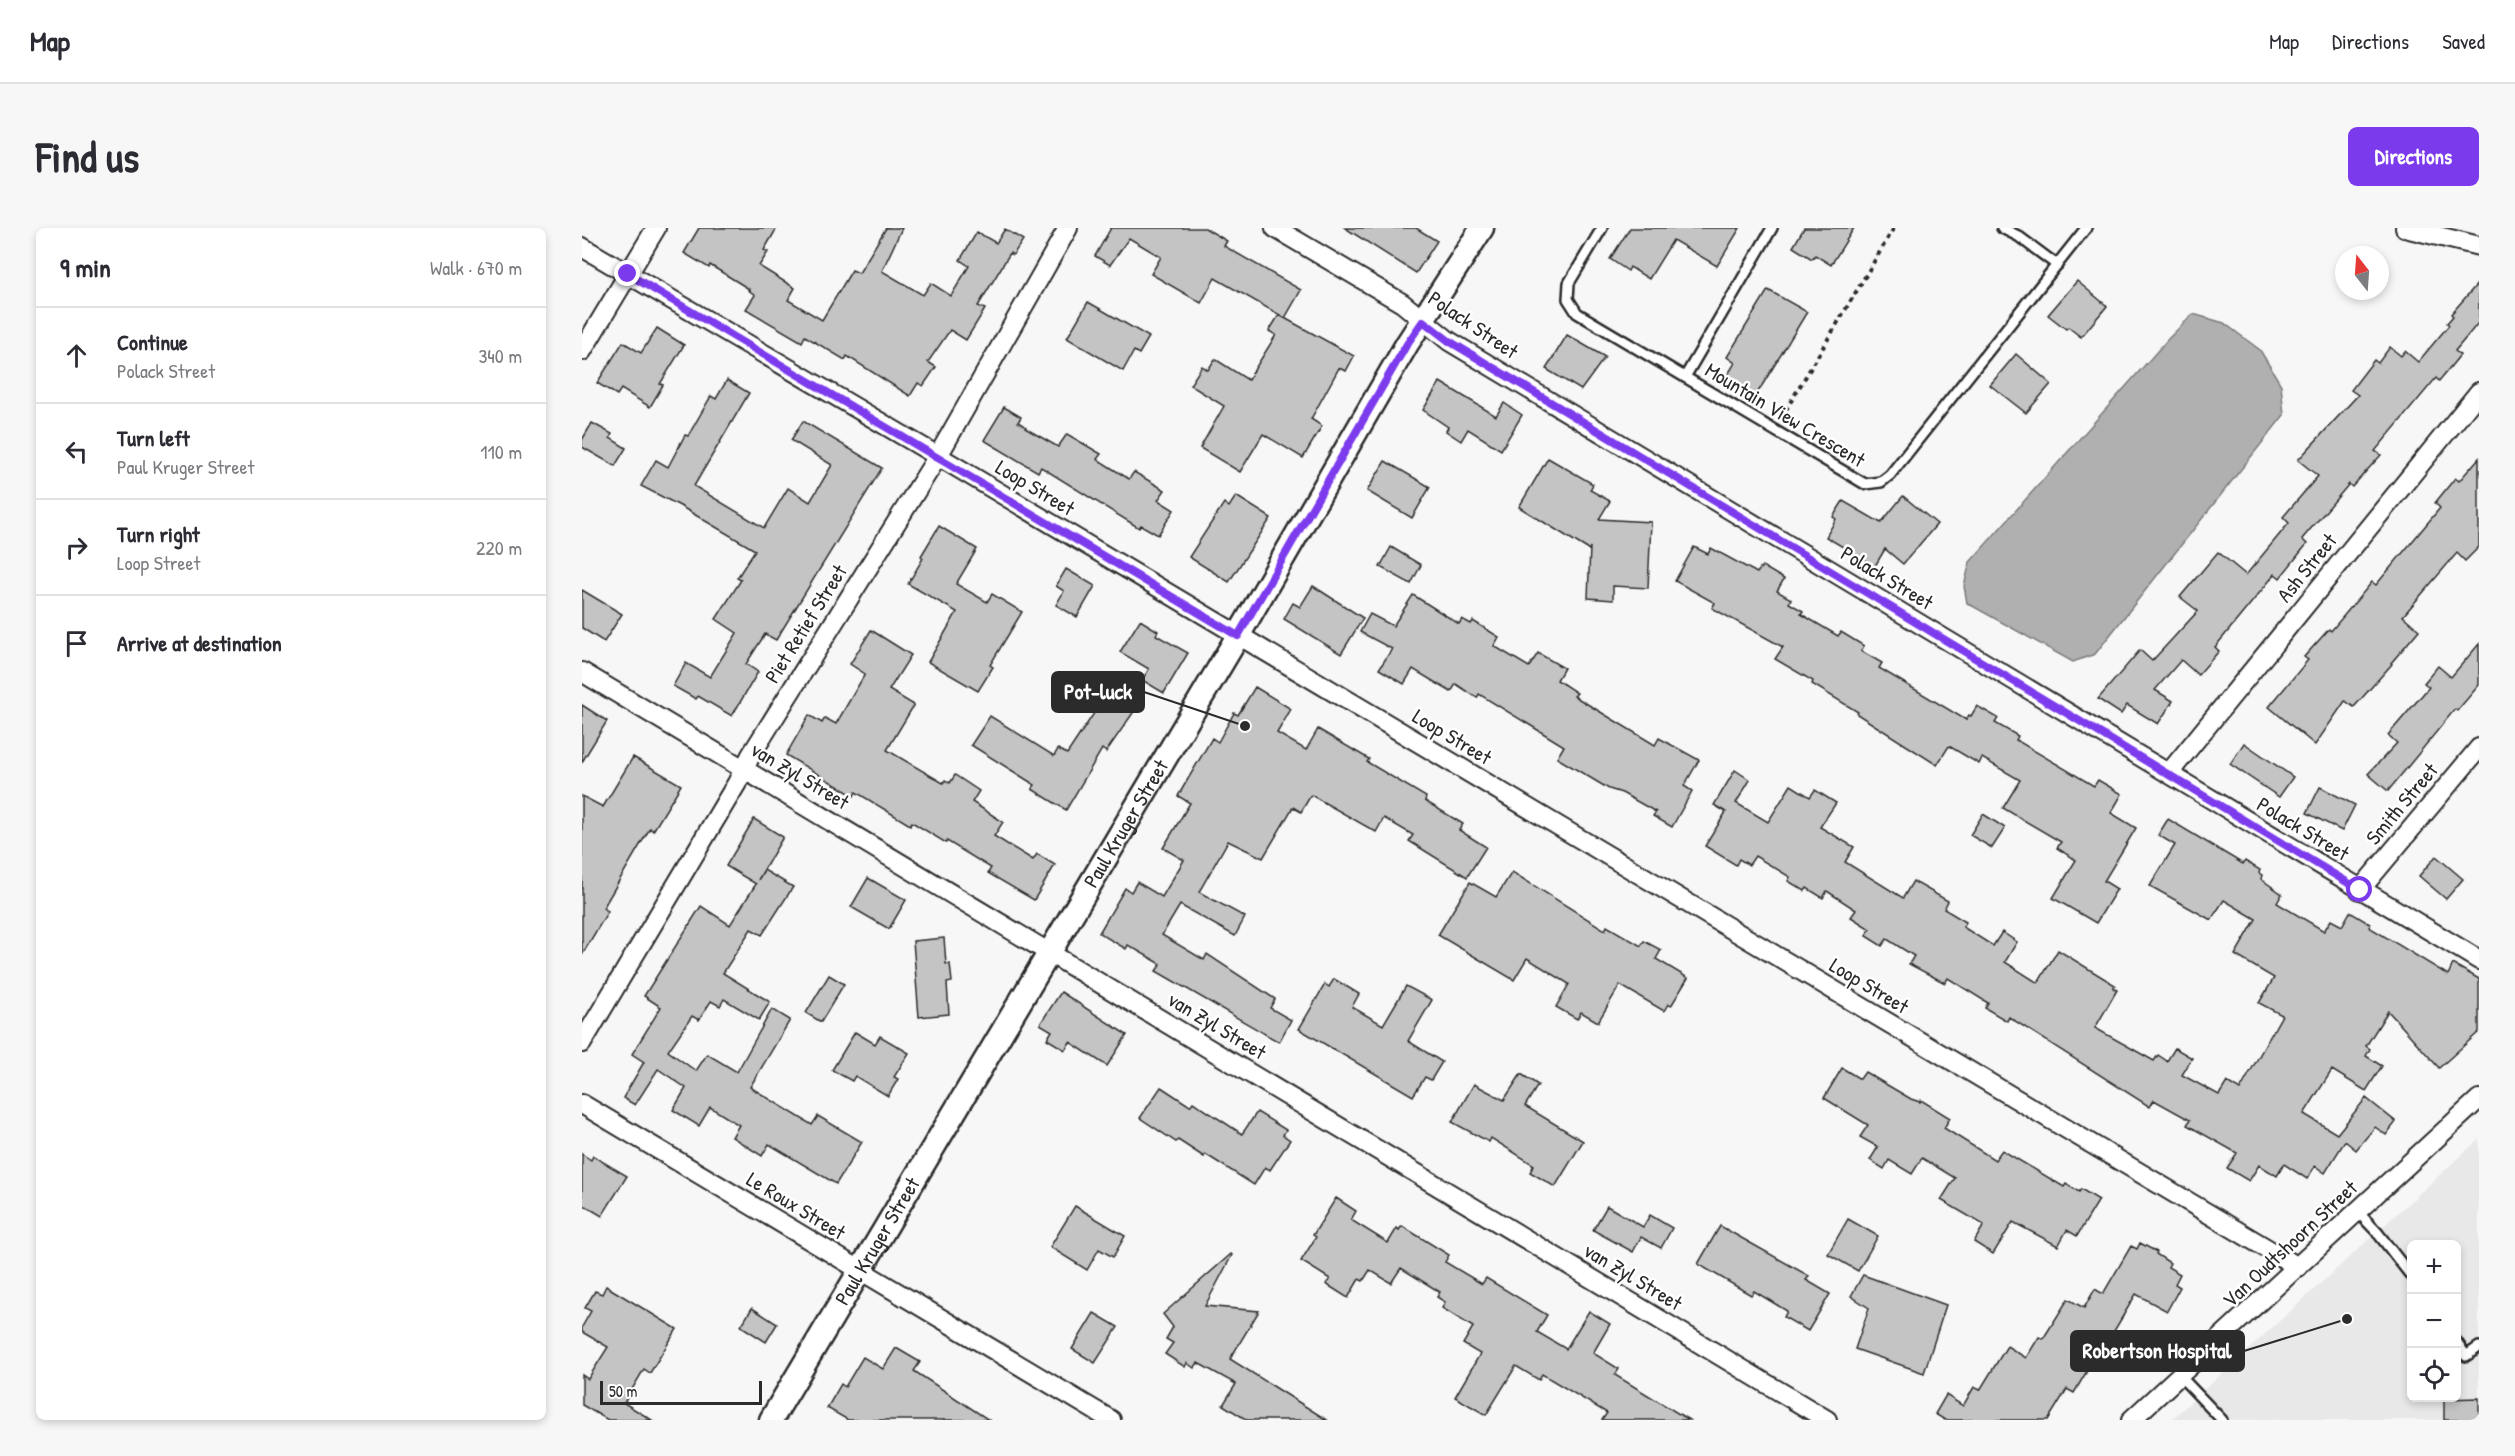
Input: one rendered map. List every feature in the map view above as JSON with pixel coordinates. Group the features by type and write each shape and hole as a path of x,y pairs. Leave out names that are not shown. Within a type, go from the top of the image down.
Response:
{"street":[{"path":"582,351 656,228"},
{"name":"Piet Retief Street","path":"582,1043 744,768 938,456 1068,228"},
{"name":"Polack Street","path":"1275,228 1402,303 1449,341 2479,960"},
{"name":"Paul Kruger Street","path":"771,1420 1238,636 1407,344 1482,228"},
{"path":"2405,228 2479,246"},
{"name":"Loop Street","path":"582,247 938,456 2298,1267"},
{"name":"Ash Street","path":"2169,773 2479,392"},
{"name":"van Zyl Street","path":"582,672 1827,1420"},
{"name":"Smith Street","path":"2360,890 2479,748"},
{"name":"Van Oudtshoorn Street","path":"2131,1420 2479,1099"},
{"name":"Le Roux Street","path":"582,1104 1111,1420"}],"lane":[{"name":"Mountain View Crescent","path":"1602,228 1569,284 1568,299 1572,308 1865,484 1881,482 1890,475 2086,228"},
{"path":"1685,377 1772,228"},
{"path":"2002,228 2018,236 2057,265"},
{"path":"2358,1212 2378,1232 2407,1270"},
{"path":"2461,1348 2466,1356 2479,1347"},
{"path":"2180,1376 2220,1419"}],"path":[{"path":"1775,429 1894,228"}],"shaded area":[{"path":"2193,314 2224,323 2260,350 2281,385 2284,415 2095,654 2073,662 1967,603 1964,586 1970,562 2168,339"},
{"path":"2479,1139 2479,1420 2171,1420"}],"building":[{"path":"699,228 777,228 764,250 768,252 759,266 795,288 788,300 822,320 852,270 859,273 886,228 902,228 882,271 923,295 931,283 951,296 969,266 960,260 977,232 996,243 1005,229 1023,240 1013,255 1010,253 978,306 985,309 966,340 950,330 928,362 936,367 923,386 918,383 910,396 847,356 845,360 805,336 802,342 746,309 755,295 749,289 710,265 709,268 684,253"},
{"path":"1111,228 1205,228 1227,241 1224,246 1301,290 1285,318 1215,278 1201,303 1151,274 1161,257 1129,238 1110,265 1095,256"},
{"path":"1345,228 1416,228 1437,241 1416,273"},
{"path":"1630,228 1740,228 1717,266 1673,240 1649,279 1630,267 1628,271 1610,259"},
{"path":"1804,228 1854,228 1831,265 1815,255 1812,259 1793,247"},
{"path":"2077,281 2107,306 2081,337 2048,315"},
{"path":"2479,282 2479,322 2455,351 2460,355 2439,381 2436,378 2375,451 2381,455 2352,487 2349,484 2302,539 2307,544 2280,578 2275,574 2215,647 2219,651 2198,675 2181,660 2155,690 2173,701 2158,724 2127,705 2121,714 2098,699 2140,650 2152,661 2198,611 2180,597 2218,552 2246,575 2289,523 2283,517 2318,476 2298,460 2358,395 2351,390 2374,360 2378,363 2390,347 2401,356 2405,351 2418,362 2449,325 2447,323 2453,316 2451,314"},
{"path":"1768,290 1807,312 1755,397 1725,379 1735,363 1727,357"},
{"path":"1088,302 1149,337 1139,354 1134,351 1123,371 1067,338"},
{"path":"1279,315 1354,356 1346,371 1339,368 1311,419 1322,426 1303,458 1263,434 1240,472 1200,448 1224,406 1190,385 1202,366 1208,370 1215,359 1248,380 1276,335 1269,331"},
{"path":"657,328 684,345 660,384 663,385 650,407 621,389 617,395 597,383 623,342 641,353"},
{"path":"1567,335 1605,357 1581,390 1546,369"},
{"path":"2016,354 2051,384 2026,413 1990,385"},
{"path":"727,380 749,393 694,486 764,528 788,488 810,502 832,465 791,440 803,421 882,468 776,640 765,634 746,664 758,672 732,716 698,696 696,699 673,686 686,663 710,677 737,633 716,619 741,580 737,578 755,550 641,486 656,460 668,467 685,435 688,436 711,396 716,399"},
{"path":"1440,382 1496,416 1504,403 1522,415 1501,450 1468,429 1461,441 1446,431 1448,427 1423,410"},
{"path":"1004,407 1021,417 1018,422 1025,428 1058,447 1067,434 1101,454 1097,459 1129,479 1134,472 1165,490 1158,500 1174,510 1158,535 1141,525 1139,528 1041,467 1038,472 984,440"},
{"path":"592,423 612,434 610,438 626,448 615,466 582,447 582,440"},
{"path":"1548,458 1593,484 1590,490 1610,501 1599,519 1651,522 1648,588 1613,586 1613,600 1588,598 1590,547 1589,550 1519,507"},
{"path":"2479,458 2479,547 2465,561 2457,553 2403,616 2419,630 2354,707 2345,701 2315,745 2269,707 2308,660 2304,657 2329,629 2331,631 2372,582 2376,585 2440,508 2435,503 2455,478 2459,481"},
{"path":"1385,461 1430,487 1412,518 1367,491"},
{"path":"1236,496 1271,518 1229,582 1189,557 1224,503 1229,507"},
{"path":"1903,496 1937,524 1903,564 1885,549 1875,566 1826,537 1836,519 1833,517 1843,501 1881,523"},
{"path":"939,526 977,549 956,584 987,602 992,594 1022,612 990,665 993,667 978,691 928,662 957,612 908,584"},
{"path":"1391,547 1421,565 1411,584 1380,567"},
{"path":"1694,547 1708,554 1711,548 1757,573 1762,566 1784,579 1777,591 1791,599 1789,603 1803,611 1801,614 1838,636 1841,632 1864,646 1861,651 1882,663 1879,668 1966,720 1977,706 1998,718 1995,723 2018,736 2016,740 2094,786 2098,780 2122,794 2111,813 2136,828 2104,881 2117,889 2096,923 2053,898 2076,860 2057,848 2061,842 2003,808 2020,780 1982,758 1979,764 1949,746 1937,765 1812,684 1813,681 1775,659 1783,647 1712,608 1715,603 1675,581"},
{"path":"1066,569 1095,586 1077,617 1056,605 1064,591 1056,586"},
{"path":"1313,586 1363,618 1341,654 1284,619 1293,603 1300,607"},
{"path":"582,590 622,614 604,642 582,628"},
{"path":"1413,595 1459,624 1462,619 1471,624 1473,621 1499,637 1494,646 1529,667 1538,653 1564,668 1557,680 1577,693 1574,696 1655,745 1659,738 1699,760 1684,786 1692,791 1672,827 1653,816 1656,812 1622,793 1609,789 1557,758 1564,746 1479,694 1477,698 1456,684 1451,692 1413,669 1404,684 1379,669 1392,649 1360,632 1370,614 1393,626"},
{"path":"1140,620 1158,631 1156,635 1188,653 1164,693 1142,680 1149,669 1120,652"},
{"path":"871,630 911,655 889,690 914,705 887,750 943,783 945,780 950,783 955,775 979,791 972,802 1003,822 994,836 1033,860 1037,854 1055,865 1034,900 988,873 991,868 947,841 946,843 912,822 910,825 856,792 854,796 786,755 809,715 822,723 825,718 836,724 865,674 850,664"},
{"path":"2479,644 2479,685 2457,711 2455,709 2388,791 2368,774 2397,743 2388,735 2429,687 2424,683 2438,666 2451,677"},
{"path":"1255,687 1291,709 1277,733 1306,750 1318,729 1369,759 1367,762 1426,797 1425,801 1463,824 1459,830 1486,847 1467,877 1409,841 1413,835 1384,818 1376,832 1311,795 1301,812 1293,807 1263,858 1228,841 1199,892 1245,917 1235,936 1180,905 1162,935 1204,960 1207,954 1275,999 1270,1008 1291,1020 1279,1042 1156,971 1161,964 1128,945 1126,949 1099,933 1125,888 1131,892 1137,882 1162,897 1184,860 1163,848 1190,803 1178,796 1212,738 1218,742 1234,713 1238,715"},
{"path":"1108,692 1135,710 1106,752 1102,749 1066,810 1032,789 1035,785 971,745 990,716 1054,756 1058,749 1067,754"},
{"path":"582,705 607,721 582,762"},
{"path":"2244,743 2293,777 2279,797 2230,764"},
{"path":"633,757 681,785 653,831 650,828 603,908 608,911 582,955 582,796 603,807"},
{"path":"1735,770 1750,780 1736,803 1768,822 1791,785 1810,797 1815,790 1836,803 1820,827 1854,847 1845,862 1903,898 1913,881 1948,901 1944,909 1966,922 1963,927 1993,946 2002,932 2017,942 2005,962 2038,983 2058,950 2115,985 2113,988 2117,990 2095,1028 2154,1061 2158,1055 2167,1061 2175,1048 2192,1058 2182,1075 2219,1095 2227,1082 2240,1090 2282,1015 2259,1003 2274,978 2235,955 2256,919 2224,900 2211,920 2150,886 2175,845 2158,835 2168,819 2243,864 2245,861 2260,870 2261,879 2282,894 2277,903 2324,931 2331,920 2342,926 2350,912 2370,924 2369,927 2448,975 2453,964 2479,979 2479,1032 2439,1068 2388,1011 2366,1046 2370,1049 2366,1056 2382,1066 2366,1091 2332,1070 2304,1114 2337,1134 2366,1098 2396,1122 2386,1135 2375,1127 2356,1150 2345,1141 2325,1173 2315,1166 2307,1179 2284,1164 2277,1176 2259,1165 2249,1181 2227,1168 2237,1153 2187,1125 2190,1120 2154,1100 2150,1107 2009,1017 2007,1021 1985,1008 1988,1003 1948,978 1945,983 1909,964 1914,956 1887,939 1882,946 1866,936 1870,929 1851,917 1856,910 1827,891 1823,898 1807,888 1805,891 1788,881 1790,877 1755,856 1749,865 1739,859 1736,865 1705,846 1726,812 1714,805"},
{"path":"2320,787 2355,805 2342,831 2307,813"},
{"path":"1983,814 2005,828 1992,848 1970,835"},
{"path":"754,819 783,837 758,880 764,870 793,887 762,935 751,929 723,973 770,1002 759,1020 724,999 720,1006 711,1001 699,1020 692,1016 668,1051 696,1071 707,1054 737,1072 772,1009 790,1020 750,1087 812,1125 818,1116 862,1142 836,1184 769,1144 762,1156 732,1137 739,1125 710,1107 699,1126 673,1110 686,1088 658,1069 635,1105 623,1098 644,1062 632,1054 661,1007 644,996 701,906 730,925 756,884 726,866"},
{"path":"2436,856 2463,879 2446,899 2419,876"},
{"path":"1512,872 1605,930 1607,926 1641,946 1644,941 1661,950 1656,959 1688,978 1671,1006 1668,1004 1664,1011 1620,985 1598,1022 1581,1012 1577,1019 1556,1007 1569,984 1527,958 1514,980 1438,935 1470,882 1496,897"},
{"path":"868,878 906,900 889,929 851,907"},
{"path":"944,938 946,964 950,964 952,982 947,983 949,1014 919,1017 913,941"},
{"path":"829,975 844,984 821,1022 806,1013"},
{"path":"1334,979 1359,994 1352,1007 1383,1025 1406,986 1432,1000 1408,1041 1442,1062 1431,1080 1425,1077 1413,1096 1299,1029 1325,984 1329,987"},
{"path":"1061,992 1127,1035 1107,1066 1070,1042 1065,1050 1047,1039 1052,1031 1040,1024"},
{"path":"855,1032 875,1044 880,1036 909,1053 894,1077 898,1079 888,1096 855,1076 852,1081 832,1070"},
{"path":"1842,1068 1860,1079 1865,1072 1911,1099 1920,1102 1921,1100 1950,1118 1944,1128 1995,1160 2002,1150 2064,1187 2066,1184 2079,1192 2081,1189 2099,1200 2077,1236 2067,1230 2058,1246 2013,1222 1993,1254 1974,1242 1984,1225 1941,1200 1955,1178 1922,1158 1912,1174 1889,1160 1884,1169 1870,1160 1878,1147 1860,1137 1868,1125 1824,1098"},
{"path":"1521,1074 1538,1085 1525,1106 1583,1141 1555,1187 1530,1172 1534,1165 1491,1138 1489,1142 1452,1122 1474,1084 1504,1100"},
{"path":"1161,1087 1190,1106 1193,1102 1242,1134 1257,1112 1286,1130 1283,1135 1290,1140 1270,1170 1265,1167 1254,1185 1205,1154 1204,1157 1178,1140 1176,1142 1140,1118"},
{"path":"582,1154 591,1160 593,1156 627,1176 602,1216 582,1204"},
{"path":"1336,1198 1356,1211 1351,1220 1388,1243 1397,1228 1399,1230 1402,1226 1449,1255 1445,1262 1482,1284 1486,1278 1547,1315 1537,1332 1566,1349 1589,1311 1610,1324 1593,1353 1619,1369 1615,1375 1689,1420 1602,1420 1607,1413 1542,1374 1539,1380 1516,1366 1486,1415 1455,1397 1480,1354 1463,1344 1473,1327 1442,1308 1445,1302 1437,1297 1440,1292 1401,1268 1391,1283 1370,1270 1363,1281 1359,1279 1348,1298 1326,1284 1330,1279 1301,1261 1316,1237 1313,1235"},
{"path":"1075,1206 1125,1236 1113,1257 1099,1249 1087,1270 1050,1247"},
{"path":"1607,1206 1643,1227 1650,1215 1672,1228 1661,1248 1641,1237 1633,1252 1593,1230"},
{"path":"1848,1219 1878,1236 1858,1271 1828,1254"},
{"path":"1720,1226 1809,1276 1806,1280 1830,1294 1808,1331 1784,1317 1787,1311 1754,1291 1751,1295 1698,1264"},
{"path":"2140,1243 2157,1252 2156,1254 2170,1263 2168,1267 2180,1274 2175,1284 2180,1287 2167,1311 2136,1294 2111,1336 2122,1343 2111,1361 2097,1354 2074,1393 2067,1389 2048,1420 1945,1420 1935,1414 1946,1395 1963,1406 1974,1387 1980,1390 2007,1346 2026,1358 2039,1337 2043,1339 2068,1299 2084,1308 2095,1289 2103,1294 2131,1246 2137,1249"},
{"path":"1231,1254 1205,1306 1259,1311 1230,1359 1327,1420 1247,1420 1223,1405 1236,1384 1198,1363 1194,1368 1187,1363 1185,1367 1165,1354 1173,1343 1166,1339 1173,1327 1163,1314"},
{"path":"1863,1275 1946,1305 1924,1373 1855,1349 1869,1308 1851,1296"},
{"path":"606,1286 677,1329 650,1373 644,1369 624,1403 652,1420 608,1420 582,1405 582,1375 588,1379 608,1347 582,1332 582,1327 591,1311 585,1308 595,1291 602,1294"},
{"path":"752,1308 777,1324 766,1342 741,1326"},
{"path":"1094,1313 1118,1327 1095,1363 1072,1349"},
{"path":"896,1348 920,1362 914,1371 989,1420 848,1420 827,1408 841,1384 845,1387 863,1357 883,1369"},
{"path":"2479,1398 2479,1420 2444,1420 2444,1402 2461,1402 2461,1399"}],"place":[{"name":"Pot-luck","path":"1245,726"},
{"name":"Robertson Hospital","path":"2347,1319"}],"route":[{"path":"628,274 1238,636 1407,344 1423,321 1449,341 2360,890"}]}
